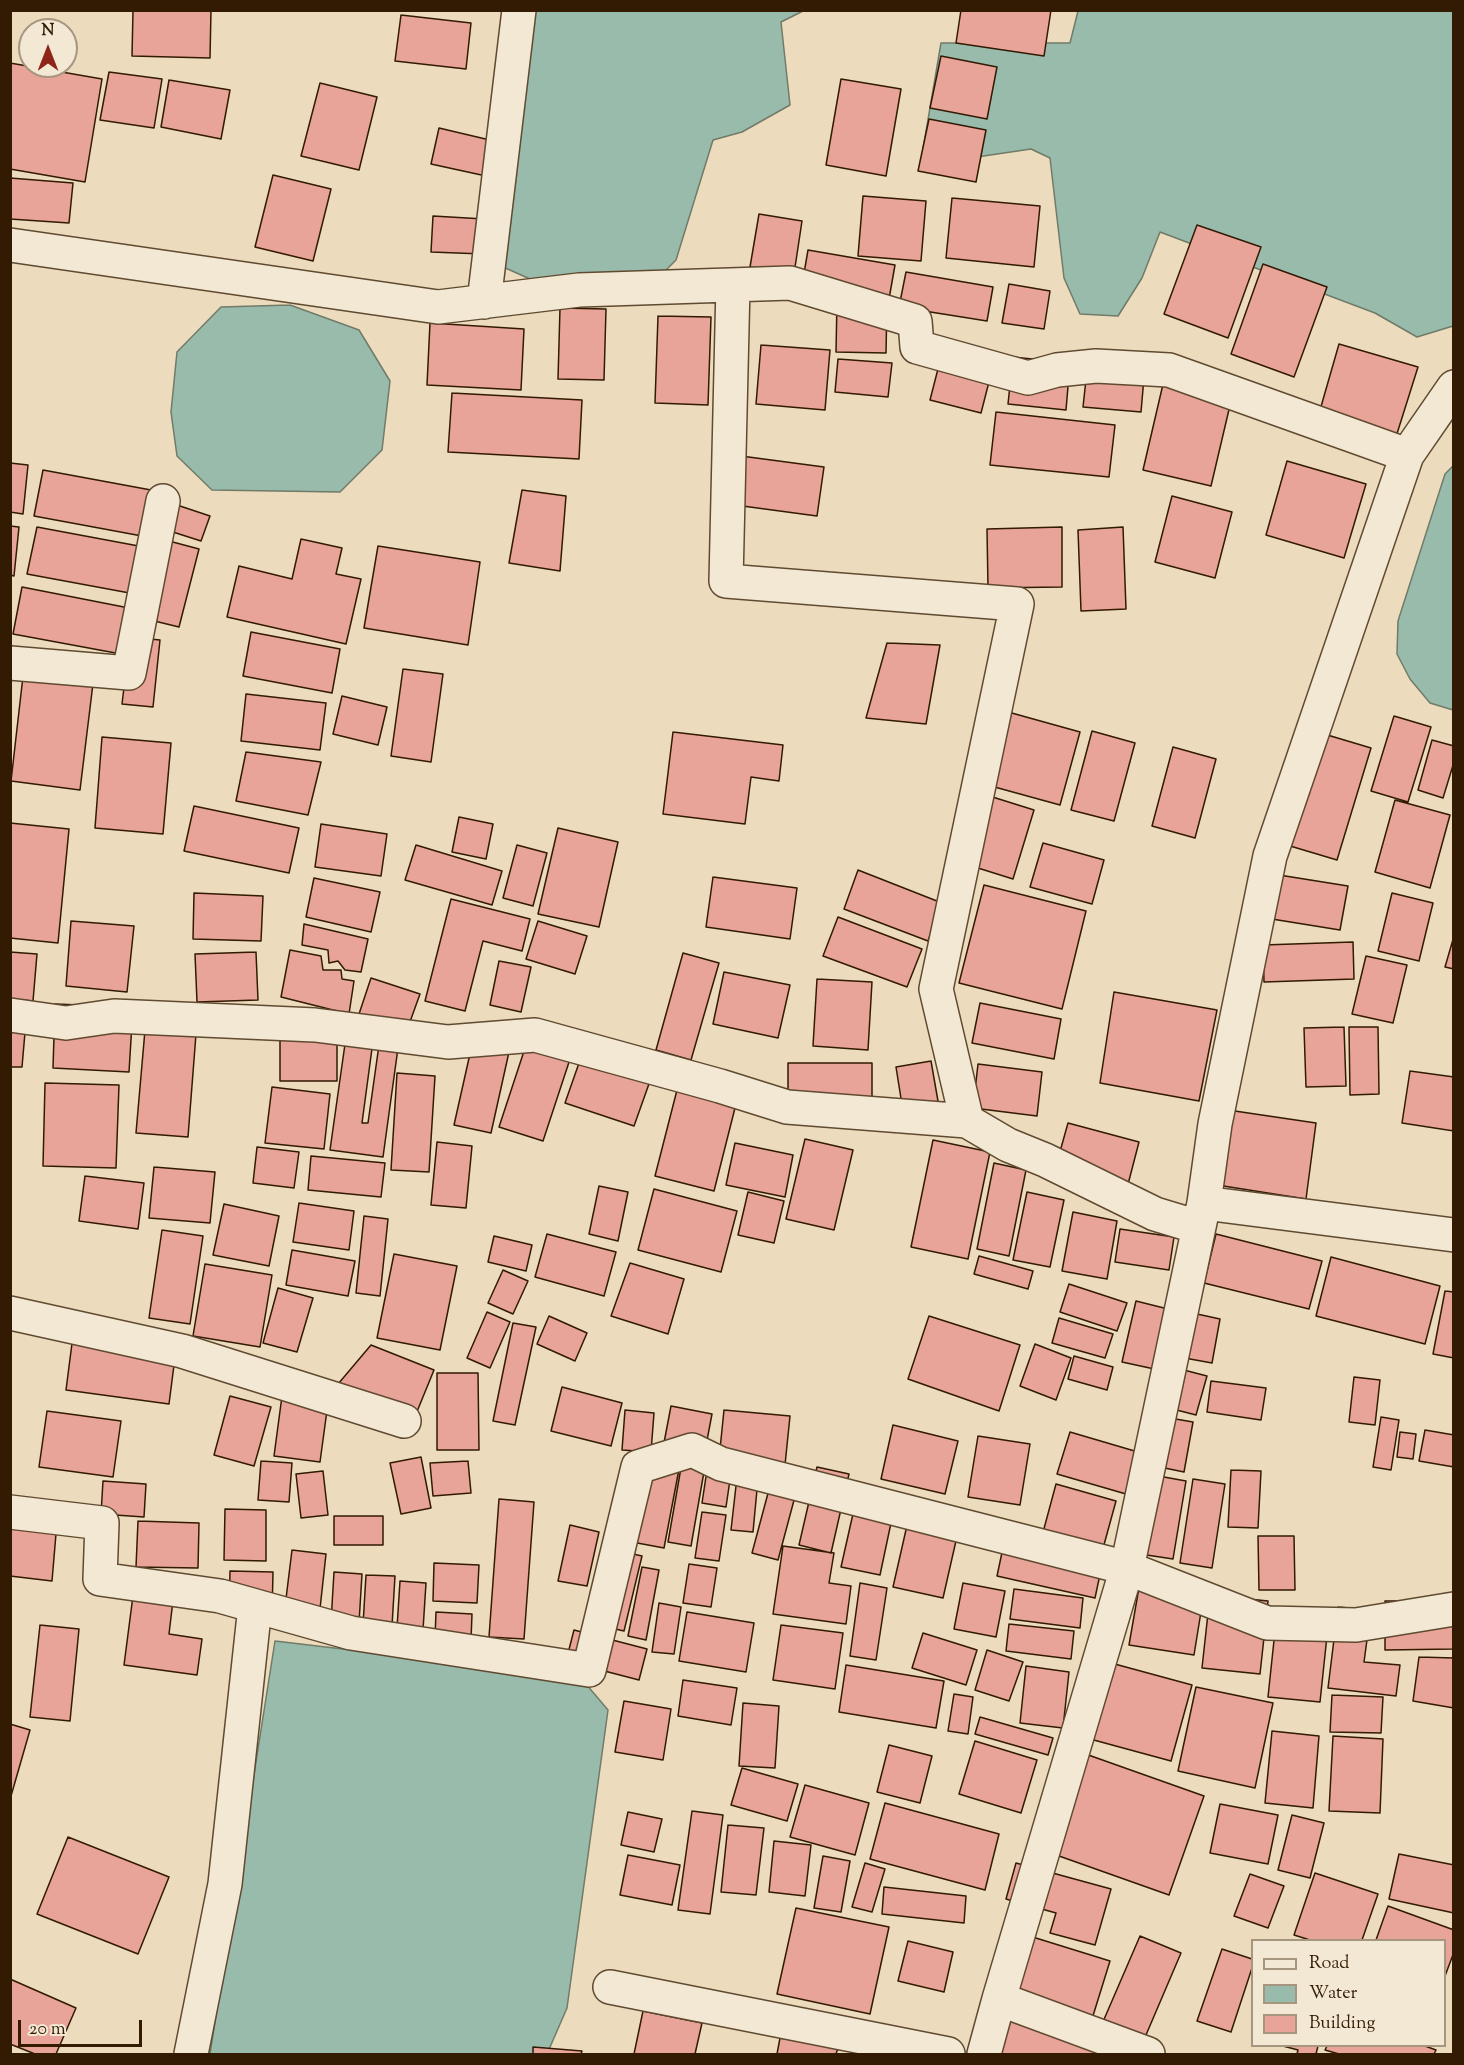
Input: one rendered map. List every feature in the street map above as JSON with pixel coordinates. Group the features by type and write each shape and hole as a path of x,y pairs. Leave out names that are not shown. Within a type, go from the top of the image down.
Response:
{"street":[{"path":"484,302 519,10"},
{"path":"10,245 438,307 579,290 790,283 915,321 917,347 1028,378 1057,370 1096,366 1169,370 1407,455"},
{"path":"733,285 726,581 1017,604 936,989 967,1121"},
{"path":"984,2055 1127,1568 1201,1215 1215,1124 1270,856 1407,455 1454,387"},
{"path":"10,663 129,673 164,501"},
{"path":"10,1015 66,1023 114,1016 315,1025 448,1042 535,1035 787,1107 967,1121 1008,1145 1046,1160 1155,1214 1201,1215 1454,1235"},
{"path":"10,1313 182,1351 404,1421"},
{"path":"10,1512 102,1523 100,1579 220,1596 351,1633 589,1670 638,1467 692,1450 721,1464 1127,1568 1267,1623 1356,1625 1454,1609"},
{"path":"191,2055 225,1884 255,1606"},
{"path":"610,1987 948,2055"},
{"path":"999,1999 1148,2055"}],"water":[{"path":"534,11 803,11 781,22 790,105 742,132 713,140 676,260 664,272 530,279 501,266"},
{"path":"1078,11 1453,11 1453,326 1417,337 1375,313 1160,232 1142,278 1118,316 1080,314 1064,278 1050,158 1031,149 950,161 923,149 941,43 1070,43"},
{"path":"290,305 359,330 390,381 382,450 340,492 212,490 177,456 171,412 177,352 221,307"},
{"path":"1453,466 1453,710 1430,703 1410,679 1397,654 1398,621 1445,474"},
{"path":"275,1641 580,1677 608,1710 567,2008 547,2054 210,2054"}],"building":[{"path":"133,10 211,10 210,58 132,56"},
{"path":"961,10 1051,10 1044,56 956,43"},
{"path":"401,15 471,23 466,69 395,61"},
{"path":"941,56 997,67 987,119 930,108"},
{"path":"10,63 18,64 18,78 78,78 78,75 102,79 85,182 10,169"},
{"path":"109,72 162,79 154,128 100,120"},
{"path":"841,79 901,89 886,176 826,165"},
{"path":"169,80 230,90 221,139 161,127"},
{"path":"320,83 377,97 359,170 301,156"},
{"path":"929,119 986,130 976,182 918,171"},
{"path":"439,128 494,141 486,176 431,164"},
{"path":"273,175 331,189 313,261 255,247"},
{"path":"10,178 73,183 69,223 10,219"},
{"path":"863,196 926,201 921,261 858,256"},
{"path":"952,198 1040,206 1034,267 946,258"},
{"path":"759,214 802,221 794,274 750,267"},
{"path":"433,216 484,219 483,254 431,252"},
{"path":"1197,225 1261,247 1228,338 1164,314"},
{"path":"808,250 895,265 889,299 802,285"},
{"path":"1263,264 1327,287 1294,377 1231,354"},
{"path":"906,272 993,287 987,321 899,307"},
{"path":"1009,284 1050,291 1044,329 1002,323"},
{"path":"837,301 887,302 886,353 836,352"},
{"path":"560,308 606,309 604,380 558,379"},
{"path":"658,316 711,317 708,405 655,403"},
{"path":"430,323 524,329 521,390 427,385"},
{"path":"1339,344 1418,367 1395,440 1318,417"},
{"path":"761,345 830,350 825,410 756,404"},
{"path":"1013,357 1070,363 1066,410 1008,404"},
{"path":"838,359 892,363 888,397 835,392"},
{"path":"1088,361 1145,366 1141,412 1083,407"},
{"path":"939,365 990,378 981,413 930,400"},
{"path":"1167,367 1235,384 1211,486 1143,470"},
{"path":"452,393 582,400 579,459 448,452"},
{"path":"996,412 1115,425 1109,477 990,465"},
{"path":"741,456 824,467 817,516 735,505"},
{"path":"1287,461 1366,484 1344,558 1266,535"},
{"path":"10,463 28,465 23,514 10,512"},
{"path":"43,470 151,490 142,536 34,516"},
{"path":"522,490 566,496 560,571 509,563"},
{"path":"1172,496 1232,512 1215,578 1155,562"},
{"path":"159,499 210,516 201,541 151,525"},
{"path":"10,526 19,527 14,576 10,575"},
{"path":"37,527 144,547 135,594 27,574"},
{"path":"1062,527 1062,587 988,588 987,529"},
{"path":"1123,527 1126,609 1081,611 1078,530"},
{"path":"154,537 199,549 179,627 134,616"},
{"path":"301,539 342,548 336,574 361,579 346,644 227,617 239,566 292,579"},
{"path":"378,546 480,562 468,645 364,628"},
{"path":"22,587 129,608 121,654 13,634"},
{"path":"251,632 340,649 332,693 243,676"},
{"path":"130,637 160,640 153,707 122,704"},
{"path":"887,643 940,645 926,724 866,718"},
{"path":"26,650 96,659 80,790 11,781"},
{"path":"403,669 443,674 431,762 391,756"},
{"path":"246,694 326,703 320,750 241,741"},
{"path":"342,696 387,707 378,745 333,734"},
{"path":"1001,710 1080,732 1060,805 980,783"},
{"path":"1394,716 1431,727 1408,802 1371,791"},
{"path":"1304,728 1371,748 1337,860 1270,840"},
{"path":"1092,731 1135,743 1114,821 1071,810"},
{"path":"673,732 783,745 779,781 751,777 745,824 663,814"},
{"path":"102,737 171,743 163,834 95,828"},
{"path":"1432,740 1454,746 1454,762 1443,798 1418,790"},
{"path":"1173,747 1216,759 1195,838 1152,826"},
{"path":"246,752 321,762 308,815 236,801"},
{"path":"983,794 1034,810 1013,879 962,863"},
{"path":"1395,800 1450,815 1430,888 1375,872"},
{"path":"194,806 299,828 289,873 184,851"},
{"path":"459,817 493,824 486,859 452,852"},
{"path":"10,823 69,829 58,943 10,938"},
{"path":"321,824 387,834 381,876 315,867"},
{"path":"558,828 618,842 599,927 538,914"},
{"path":"1043,843 1104,860 1092,904 1030,887"},
{"path":"416,845 502,871 492,905 405,880"},
{"path":"517,845 547,853 533,906 503,898"},
{"path":"858,870 942,903 928,941 844,909"},
{"path":"1254,871 1348,886 1340,930 1247,915"},
{"path":"713,877 797,888 790,939 706,927"},
{"path":"314,878 380,892 371,932 306,917"},
{"path":"984,885 1086,911 1062,1009 959,983"},
{"path":"194,893 263,896 261,941 193,939"},
{"path":"1392,893 1433,903 1419,961 1378,951"},
{"path":"451,899 530,919 522,951 483,941 465,1011 425,1001"},
{"path":"838,917 922,949 907,987 823,956"},
{"path":"71,921 134,926 127,992 66,986"},
{"path":"538,921 587,936 575,974 526,959"},
{"path":"304,924 368,939 361,972 345,970 338,961 329,963 328,950 302,945"},
{"path":"1454,936 1454,969 1445,967"},
{"path":"1353,942 1354,979 1264,982 1263,945"},
{"path":"290,950 321,956 323,970 341,970 342,979 354,981 349,1014 281,997"},
{"path":"10,952 37,954 33,1001 10,999"},
{"path":"256,952 258,1000 197,1002 195,954"},
{"path":"683,953 719,963 691,1060 656,1050"},
{"path":"1366,956 1407,965 1393,1023 1352,1014"},
{"path":"499,961 531,967 521,1012 490,1005"},
{"path":"724,972 790,985 778,1038 713,1024"},
{"path":"371,978 420,994 407,1030 359,1014"},
{"path":"817,979 872,982 868,1050 813,1046"},
{"path":"1114,992 1217,1010 1199,1101 1100,1083"},
{"path":"980,1003 1061,1019 1054,1059 972,1043"},
{"path":"55,1004 133,1007 129,1072 53,1068"},
{"path":"10,1019 26,1021 22,1067 10,1067"},
{"path":"476,1027 513,1034 491,1133 454,1125"},
{"path":"1344,1027 1346,1086 1306,1087 1304,1028"},
{"path":"1349,1027 1378,1027 1379,1094 1350,1095"},
{"path":"145,1030 196,1034 188,1137 136,1133"},
{"path":"280,1032 337,1032 337,1081 280,1081"},
{"path":"346,1037 373,1041 362,1123 368,1123 379,1045 398,1048 383,1157 330,1150"},
{"path":"528,1039 572,1053 543,1141 499,1127"},
{"path":"586,1043 655,1067 634,1126 565,1103"},
{"path":"931,1061 942,1124 906,1130 896,1067"},
{"path":"788,1063 872,1063 872,1112 788,1112"},
{"path":"978,1064 1042,1072 1037,1116 973,1108"},
{"path":"1410,1071 1454,1077 1454,1131 1402,1123"},
{"path":"397,1073 435,1076 429,1172 391,1170"},
{"path":"45,1083 119,1085 116,1168 43,1166"},
{"path":"272,1087 330,1094 324,1149 265,1143"},
{"path":"677,1090 736,1104 714,1191 655,1176"},
{"path":"1228,1110 1316,1123 1306,1199 1217,1185"},
{"path":"1068,1123 1139,1142 1126,1192 1054,1173"},
{"path":"805,1139 853,1150 834,1230 786,1219"},
{"path":"933,1140 990,1152 968,1259 911,1247"},
{"path":"437,1142 472,1146 466,1208 431,1205"},
{"path":"735,1143 793,1155 785,1197 726,1185"},
{"path":"257,1147 299,1152 294,1188 253,1183"},
{"path":"311,1156 385,1163 381,1197 308,1190"},
{"path":"994,1163 1026,1170 1009,1256 977,1249"},
{"path":"154,1167 215,1172 210,1223 149,1218"},
{"path":"85,1176 144,1183 138,1229 79,1221"},
{"path":"599,1186 628,1192 618,1241 589,1234"},
{"path":"654,1189 737,1211 721,1272 638,1250"},
{"path":"748,1192 784,1201 774,1243 738,1235"},
{"path":"1027,1192 1064,1200 1050,1267 1013,1260"},
{"path":"299,1203 354,1211 349,1250 293,1242"},
{"path":"224,1204 279,1216 269,1266 213,1255"},
{"path":"1073,1212 1117,1221 1107,1279 1062,1271"},
{"path":"364,1216 388,1219 380,1296 356,1293"},
{"path":"1120,1229 1174,1237 1169,1270 1115,1262"},
{"path":"162,1230 203,1236 190,1324 149,1318"},
{"path":"547,1234 616,1252 604,1296 535,1277"},
{"path":"1216,1234 1322,1261 1309,1309 1204,1283"},
{"path":"494,1236 532,1245 526,1271 488,1262"},
{"path":"292,1250 355,1261 348,1296 286,1285"},
{"path":"394,1254 457,1266 440,1350 377,1338"},
{"path":"979,1256 1033,1271 1028,1289 974,1274"},
{"path":"1331,1257 1440,1286 1425,1344 1316,1316"},
{"path":"630,1263 684,1279 668,1334 611,1316"},
{"path":"205,1264 272,1275 260,1347 193,1336"},
{"path":"503,1270 528,1281 513,1314 488,1303"},
{"path":"1069,1284 1127,1303 1117,1331 1060,1312"},
{"path":"278,1288 313,1298 297,1352 263,1343"},
{"path":"1445,1291 1454,1292 1454,1358 1433,1354"},
{"path":"1136,1301 1172,1310 1159,1370 1122,1362"},
{"path":"487,1312 510,1322 490,1368 467,1358"},
{"path":"1188,1312 1220,1319 1212,1363 1179,1357"},
{"path":"549,1316 587,1333 575,1361 537,1344"},
{"path":"929,1316 1020,1345 999,1411 908,1379"},
{"path":"1059,1318 1113,1334 1105,1358 1052,1343"},
{"path":"75,1320 178,1334 169,1404 66,1390"},
{"path":"513,1323 536,1327 515,1425 493,1421"},
{"path":"1035,1344 1071,1358 1056,1400 1020,1386"},
{"path":"371,1345 434,1370 416,1414 333,1390"},
{"path":"1074,1356 1113,1367 1107,1390 1068,1379"},
{"path":"1176,1368 1207,1376 1196,1415 1165,1407"},
{"path":"437,1373 478,1373 479,1450 437,1450"},
{"path":"1354,1377 1380,1380 1375,1425 1349,1422"},
{"path":"1211,1381 1266,1388 1261,1420 1207,1412"},
{"path":"562,1387 622,1403 611,1446 551,1431"},
{"path":"230,1396 271,1407 254,1466 214,1455"},
{"path":"282,1396 328,1403 320,1462 274,1456"},
{"path":"671,1406 712,1414 704,1456 663,1448"},
{"path":"625,1410 654,1413 651,1452 622,1450"},
{"path":"724,1410 790,1416 785,1465 719,1459"},
{"path":"47,1411 121,1421 113,1477 39,1467"},
{"path":"1164,1417 1193,1422 1184,1472 1155,1466"},
{"path":"1381,1417 1399,1420 1391,1470 1373,1467"},
{"path":"893,1425 958,1441 945,1494 881,1479"},
{"path":"1425,1430 1454,1435 1454,1467 1419,1461"},
{"path":"1070,1432 1138,1452 1126,1494 1057,1474"},
{"path":"1400,1432 1416,1434 1413,1459 1397,1457"},
{"path":"978,1436 1030,1444 1020,1505 968,1497"},
{"path":"421,1457 431,1508 401,1514 390,1463"},
{"path":"647,1458 680,1464 664,1548 632,1542"},
{"path":"261,1461 292,1463 289,1502 258,1500"},
{"path":"468,1461 471,1493 433,1496 430,1463"},
{"path":"682,1462 705,1466 691,1546 668,1542"},
{"path":"817,1467 849,1474 831,1553 799,1545"},
{"path":"707,1470 731,1473 726,1507 702,1503"},
{"path":"1231,1470 1261,1471 1258,1528 1228,1527"},
{"path":"323,1471 328,1515 301,1518 296,1474"},
{"path":"1153,1475 1186,1481 1173,1559 1140,1554"},
{"path":"737,1477 758,1479 753,1532 731,1530"},
{"path":"1193,1479 1225,1484 1212,1568 1180,1563"},
{"path":"103,1481 146,1484 144,1517 101,1514"},
{"path":"771,1482 797,1489 778,1560 752,1553"},
{"path":"1056,1484 1116,1501 1102,1552 1042,1536"},
{"path":"857,1496 895,1504 880,1575 841,1567"},
{"path":"499,1499 534,1502 524,1639 489,1637"},
{"path":"225,1509 266,1510 266,1561 224,1560"},
{"path":"702,1512 726,1515 719,1561 695,1558"},
{"path":"334,1516 383,1516 383,1545 334,1545"},
{"path":"10,1517 57,1522 52,1581 10,1576"},
{"path":"138,1521 199,1523 198,1568 136,1567"},
{"path":"908,1521 958,1532 943,1598 893,1587"},
{"path":"570,1525 599,1532 587,1586 558,1581"},
{"path":"1258,1536 1294,1536 1295,1590 1259,1590"},
{"path":"1004,1543 1102,1565 1095,1598 997,1576"},
{"path":"783,1546 834,1553 829,1583 851,1586 846,1624 773,1614"},
{"path":"606,1548 642,1556 624,1631 589,1623"},
{"path":"292,1550 326,1554 318,1627 283,1623"},
{"path":"434,1563 479,1565 477,1603 433,1601"},
{"path":"689,1564 717,1568 711,1607 683,1603"},
{"path":"642,1567 659,1570 646,1640 628,1636"},
{"path":"230,1571 273,1572 272,1614 229,1613"},
{"path":"334,1572 362,1574 359,1623 331,1622"},
{"path":"366,1575 395,1576 392,1626 363,1625"},
{"path":"1141,1576 1205,1587 1194,1655 1129,1645"},
{"path":"400,1581 426,1583 423,1630 397,1628"},
{"path":"860,1583 887,1588 876,1660 850,1656"},
{"path":"963,1583 1005,1591 996,1637 954,1629"},
{"path":"134,1588 174,1592 169,1634 202,1639 197,1675 124,1665"},
{"path":"1014,1589 1083,1598 1080,1628 1010,1619"},
{"path":"1210,1595 1268,1601 1260,1674 1202,1668"},
{"path":"1385,1601 1454,1601 1454,1649 1385,1650"},
{"path":"659,1603 681,1607 674,1654 652,1652"},
{"path":"1338,1607 1371,1610 1364,1662 1400,1665 1396,1696 1328,1688"},
{"path":"436,1612 472,1614 471,1640 435,1638"},
{"path":"687,1612 754,1623 746,1672 679,1661"},
{"path":"1277,1612 1329,1617 1320,1702 1268,1697"},
{"path":"1009,1624 1074,1631 1071,1659 1006,1651"},
{"path":"40,1625 79,1629 70,1721 30,1717"},
{"path":"781,1625 843,1633 835,1689 773,1680"},
{"path":"574,1630 647,1649 639,1680 566,1661"},
{"path":"923,1633 977,1650 966,1685 912,1668"},
{"path":"987,1650 1023,1662 1009,1701 975,1690"},
{"path":"1419,1657 1454,1658 1454,1708 1413,1701"},
{"path":"1111,1663 1192,1685 1171,1761 1090,1739"},
{"path":"846,1665 944,1681 936,1728 839,1712"},
{"path":"1026,1666 1069,1672 1063,1728 1020,1723"},
{"path":"683,1680 737,1688 731,1725 678,1716"},
{"path":"1196,1687 1273,1703 1255,1788 1178,1771"},
{"path":"954,1694 973,1697 968,1734 948,1731"},
{"path":"1332,1695 1383,1697 1381,1733 1330,1732"},
{"path":"624,1701 671,1709 663,1760 615,1752"},
{"path":"743,1703 779,1706 775,1768 739,1766"},
{"path":"980,1717 1053,1738 1048,1755 975,1734"},
{"path":"10,1724 30,1730 11,1796 10,1796"},
{"path":"1272,1731 1319,1736 1313,1808 1265,1803"},
{"path":"1333,1736 1383,1739 1380,1813 1329,1811"},
{"path":"975,1741 1037,1760 1021,1813 959,1794"},
{"path":"889,1745 932,1756 920,1803 877,1792"},
{"path":"1063,1746 1204,1796 1169,1895 1028,1845"},
{"path":"742,1768 798,1784 787,1821 731,1805"},
{"path":"805,1785 869,1803 855,1855 790,1837"},
{"path":"885,1803 999,1834 985,1890 870,1859"},
{"path":"1220,1804 1278,1815 1268,1864 1210,1853"},
{"path":"692,1811 723,1815 710,1914 678,1910"},
{"path":"628,1812 662,1819 654,1852 621,1845"},
{"path":"1292,1815 1324,1823 1310,1878 1278,1870"},
{"path":"728,1825 764,1828 756,1895 721,1892"},
{"path":"68,1837 169,1877 138,1954 37,1914"},
{"path":"774,1841 811,1845 805,1896 769,1892"},
{"path":"1399,1854 1454,1865 1454,1913 1389,1899"},
{"path":"628,1855 680,1865 672,1905 620,1895"},
{"path":"823,1856 850,1861 841,1912 814,1908"},
{"path":"865,1863 885,1869 872,1912 852,1907"},
{"path":"1016,1863 1111,1889 1095,1945 1050,1933 1056,1913 1006,1899"},
{"path":"1315,1873 1378,1894 1362,1939 1307,1939 1294,1935"},
{"path":"1250,1874 1284,1886 1268,1928 1234,1916"},
{"path":"884,1887 966,1896 964,1923 882,1914"},
{"path":"1388,1906 1454,1930 1454,1952 1446,1973 1446,1939 1376,1939"},
{"path":"796,1908 889,1927 870,2014 777,1994"},
{"path":"1023,1934 1110,1961 1092,2019 1005,1992"},
{"path":"1140,1936 1181,1953 1143,2042 1102,2024"},
{"path":"908,1941 953,1952 944,1992 898,1981"},
{"path":"1222,1949 1251,1959 1251,1971 1231,2032 1197,2021"},
{"path":"10,1979 76,2008 56,2054 35,2054 10,2044"},
{"path":"643,2011 702,2023 695,2054 634,2054"},
{"path":"1011,2020 1106,2054 999,2054"},
{"path":"780,2038 838,2048 836,2054 777,2054"},
{"path":"533,2047 582,2051 581,2054 533,2054"},
{"path":"1287,2047 1318,2047 1316,2054 1297,2054 1298,2050"},
{"path":"1326,2047 1428,2047 1436,2050 1434,2054 1339,2054 1325,2050"}]}
